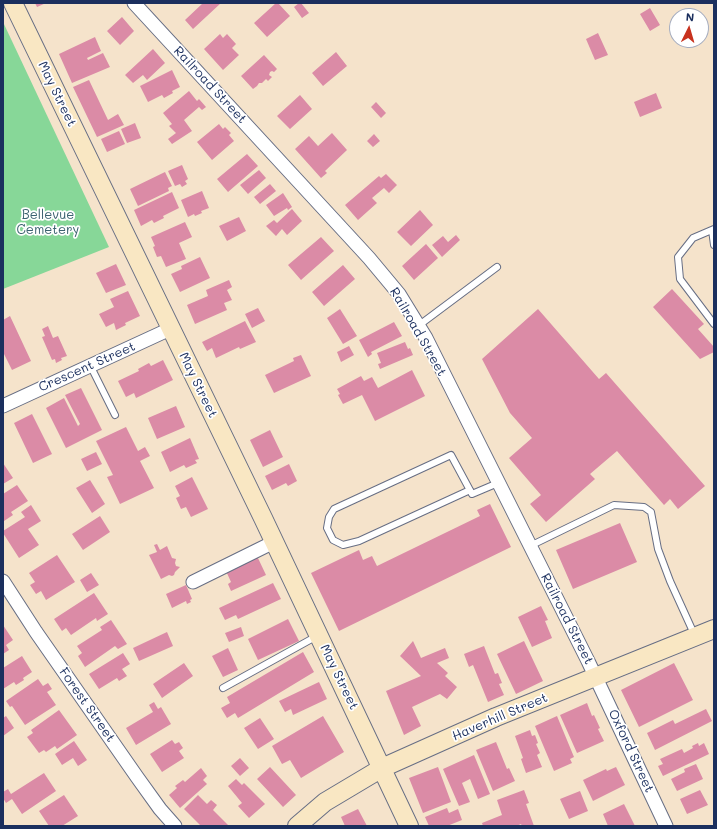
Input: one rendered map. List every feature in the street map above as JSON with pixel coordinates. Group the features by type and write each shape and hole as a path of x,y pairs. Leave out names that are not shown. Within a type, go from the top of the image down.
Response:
{"main road":[{"name":"May Street","path":"13,3 319,635 409,826"},
{"name":"Haverhill Street","path":"297,826 325,802 382,768 496,717 714,629"}],"street":[{"name":"Railroad Street","path":"134,3 370,258 399,294 418,326 595,677"},
{"name":"Crescent Street","path":"3,406 90,365 170,330"},
{"path":"193,582 274,542"},
{"name":"Forest Street","path":"3,581 36,632 142,784 160,809 175,826"},
{"name":"Oxford Street","path":"595,677 666,826"}],"lane":[{"path":"714,245 713,230 693,238 678,257 680,279 714,324"},
{"path":"418,326 497,267"},
{"path":"90,365 115,415"},
{"path":"470,490 359,541 344,545 333,540 327,528 329,518 334,509 451,455 470,490 472,494 498,483"},
{"path":"530,546 614,505 644,507 651,512 658,549 670,581 696,636"},
{"path":"223,688 319,635"}],"green space":[{"name":"Bellevue Cemetery","path":"3,22 109,247 3,289"}],"building":[{"path":"35,3 46,3 37,7"},
{"path":"203,3 221,3 193,29 185,20"},
{"path":"276,3 278,3 290,16 267,37 254,23"},
{"path":"301,3 309,13 302,18 294,7"},
{"path":"650,8 660,25 650,31 640,14"},
{"path":"122,17 134,31 120,45 107,31"},
{"path":"598,33 608,55 595,60 586,39"},
{"path":"220,34 223,38 227,34 236,44 232,48 239,55 223,70 204,49"},
{"path":"95,37 101,51 87,58 88,60 103,53 110,67 72,83 59,54"},
{"path":"153,49 165,63 147,80 143,75 133,83 125,75"},
{"path":"336,52 347,66 323,86 312,73"},
{"path":"264,55 277,69 274,72 270,72 269,75 272,77 268,81 266,79 253,89 241,76"},
{"path":"172,70 180,87 172,91 173,93 164,98 162,95 148,102 140,86"},
{"path":"89,80 108,120 118,114 124,125 97,137 73,87"},
{"path":"189,91 197,101 199,99 206,107 202,110 199,107 184,120 192,131 172,144 168,139 176,133 169,126 172,124 163,113"},
{"path":"656,93 662,108 640,117 634,102"},
{"path":"300,95 312,109 290,129 277,116"},
{"path":"376,102 386,113 381,118 371,107"},
{"path":"135,123 141,138 127,143 121,129"},
{"path":"219,124 223,129 225,127 231,133 229,135 234,141 212,160 197,142"},
{"path":"119,131 125,144 107,152 101,139"},
{"path":"332,133 347,150 325,171 327,173 321,178 295,149 309,136 318,146"},
{"path":"374,134 380,141 373,147 367,141"},
{"path":"247,154 258,166 228,192 217,179"},
{"path":"182,165 188,179 185,181 187,184 182,187 180,184 175,186 168,171"},
{"path":"259,170 266,178 248,194 240,185"},
{"path":"165,172 172,186 168,188 169,191 138,206 130,189"},
{"path":"386,174 397,185 389,193 384,188 372,198 377,203 358,220 345,205 379,176 381,178"},
{"path":"270,184 276,191 260,204 254,197"},
{"path":"202,191 209,208 201,211 202,213 195,216 194,214 188,217 181,200"},
{"path":"172,192 179,208 163,216 164,218 154,223 152,220 141,226 134,210"},
{"path":"283,193 292,207 288,210 287,208 274,216 266,205"},
{"path":"292,209 302,221 287,235 282,229 276,236 266,226 274,220 277,223"},
{"path":"420,210 433,225 411,246 397,232"},
{"path":"239,217 246,231 227,241 219,226"},
{"path":"185,222 192,237 179,243 186,259 166,267 161,256 157,257 153,247 155,246 151,237"},
{"path":"456,235 460,240 442,257 432,245 443,236 448,242"},
{"path":"321,237 334,251 301,280 288,265"},
{"path":"426,244 438,258 414,280 402,266"},
{"path":"200,257 210,278 180,292 171,274 182,269 181,266"},
{"path":"116,264 126,285 106,293 96,273"},
{"path":"343,265 355,279 324,306 312,292"},
{"path":"229,280 232,287 227,290 232,300 224,303 227,310 195,324 187,305 208,296 206,290"},
{"path":"672,289 704,324 698,329 714,347 714,352 700,359 653,307"},
{"path":"128,291 140,316 125,323 126,325 116,330 114,323 106,327 99,314 114,307 110,299"},
{"path":"258,308 265,321 252,328 245,314"},
{"path":"340,309 357,336 343,344 327,318"},
{"path":"538,309 599,379 606,373 705,486 678,509 670,499 664,505 617,451 590,474 595,479 546,522 530,504 541,495 509,458 532,438 510,413 482,359"},
{"path":"10,316 31,361 12,370 3,352 3,320"},
{"path":"245,321 256,342 240,349 239,347 216,358 212,348 207,351 202,342"},
{"path":"394,322 402,336 371,352 372,354 368,357 359,340"},
{"path":"48,326 53,338 58,336 67,356 61,358 62,360 56,363 55,359 52,360 42,337 45,336 42,329"},
{"path":"405,342 413,355 380,369 378,364 381,363 377,353"},
{"path":"349,346 354,355 341,362 337,352"},
{"path":"301,355 311,376 274,393 265,375 294,361 293,358"},
{"path":"163,360 173,380 136,398 134,393 126,397 118,381 139,371 138,369 149,363 151,366"},
{"path":"412,370 425,396 375,421 362,395 343,404 338,395 340,394 337,389 361,376 364,381 372,377 378,388"},
{"path":"81,388 102,430 66,448 46,408 64,398 78,426 80,424 65,395"},
{"path":"176,406 185,427 157,439 148,418"},
{"path":"32,414 52,454 33,463 14,423"},
{"path":"126,427 138,451 145,447 150,456 140,461 154,488 120,504 107,477 113,475 96,441"},
{"path":"270,430 283,457 263,467 250,440"},
{"path":"190,438 199,459 195,460 197,463 186,468 184,465 170,472 161,452"},
{"path":"96,452 102,464 87,471 81,459"},
{"path":"3,463 13,478 3,484"},
{"path":"289,464 297,481 288,486 286,483 272,490 265,476"},
{"path":"192,477 208,509 191,517 186,507 181,509 176,498 180,496 175,486"},
{"path":"90,480 105,504 92,513 76,488"},
{"path":"17,485 28,501 11,512 13,515 4,521 3,494"},
{"path":"490,504 511,547 339,631 311,573 359,550 363,560 372,556 377,566 480,516 477,510"},
{"path":"31,505 41,521 28,529 39,545 19,558 3,531 25,517 21,512"},
{"path":"100,516 110,532 83,550 72,534"},
{"path":"620,523 637,562 573,589 556,550"},
{"path":"157,544 160,550 167,546 172,558 176,559 176,566 180,567 174,575 169,575 161,579 149,555 157,552 154,545"},
{"path":"57,555 75,582 46,600 41,591 36,594 30,585 35,582 29,573"},
{"path":"257,556 266,575 231,591 228,584 231,582 226,571"},
{"path":"91,573 99,585 87,592 80,580"},
{"path":"273,583 281,599 238,619 236,615 225,620 219,608"},
{"path":"186,585 192,599 190,600 191,602 187,604 186,601 172,608 166,594"},
{"path":"94,593 108,614 97,621 96,618 71,635 66,628 62,631 54,619"},
{"path":"541,606 548,620 545,621 552,638 532,647 518,617"},
{"path":"288,619 299,641 258,660 248,639"},
{"path":"111,620 127,644 118,649 115,646 85,667 78,656 82,653 77,646 102,630 100,627"},
{"path":"3,625 13,640 6,645 9,650 3,654"},
{"path":"241,627 244,636 229,642 225,633"},
{"path":"167,632 173,646 139,661 133,648"},
{"path":"413,641 421,658 445,648 449,658 437,663 448,673 445,676 457,687 447,699 440,694 412,707 421,726 404,735 386,691 421,676 400,656"},
{"path":"524,641 543,681 516,694 497,654"},
{"path":"484,646 495,674 498,673 502,683 499,684 504,695 488,702 473,665 469,667 464,654"},
{"path":"228,648 238,670 223,677 212,656"},
{"path":"303,652 314,672 238,718 235,713 227,718 221,708 230,703 227,697"},
{"path":"123,653 130,664 122,669 127,676 119,681 117,678 99,689 89,674"},
{"path":"22,656 32,672 16,685 14,682 3,689 3,668"},
{"path":"184,663 193,676 162,698 153,684"},
{"path":"674,663 693,700 639,727 621,690"},
{"path":"38,679 43,686 48,683 52,689 47,692 56,705 25,725 12,706 10,707 6,701"},
{"path":"319,682 327,699 293,715 291,709 285,712 279,701"},
{"path":"154,702 158,709 161,707 171,724 136,745 126,728 153,712 149,705"},
{"path":"587,703 592,716 594,715 600,728 598,729 604,741 577,753 560,715"},
{"path":"706,709 712,721 655,750 647,733 673,720 675,724"},
{"path":"59,710 77,735 57,749 55,746 46,752 44,750 39,753 27,737 33,733 31,730"},
{"path":"6,716 14,728 3,736 3,718"},
{"path":"323,716 344,752 301,778 290,760 282,764 272,746"},
{"path":"557,716 574,757 570,759 572,763 554,771 535,726"},
{"path":"260,718 274,739 258,749 244,728"},
{"path":"530,730 532,736 535,735 538,743 536,744 540,753 537,755 542,767 526,773 521,759 523,758 515,736"},
{"path":"172,740 175,744 179,742 183,748 179,751 184,758 162,772 150,754"},
{"path":"74,741 87,760 78,766 73,758 62,765 55,754"},
{"path":"496,742 507,769 509,768 515,781 493,791 476,750"},
{"path":"698,743 699,746 704,743 709,754 663,776 658,766 663,764 660,759 682,749 684,753"},
{"path":"474,755 490,794 478,799 470,779 462,783 470,802 459,806 443,769"},
{"path":"240,758 249,768 240,776 231,766"},
{"path":"696,764 703,779 677,791 671,779 685,772 684,769"},
{"path":"270,767 296,795 283,807 257,779"},
{"path":"438,767 451,802 423,813 409,778"},
{"path":"616,767 625,785 593,801 583,780 606,769 607,771"},
{"path":"201,768 207,776 203,780 207,784 180,808 169,795 177,788 175,786 183,780 185,782"},
{"path":"44,773 56,791 22,814 12,799 6,803 3,798 3,792 8,789 11,794"},
{"path":"236,779 242,785 244,783 265,804 249,818 238,806 242,803 228,786"},
{"path":"524,790 529,803 526,804 534,826 522,826 521,824 516,826 483,826 482,823 502,815 497,800"},
{"path":"700,790 708,805 687,814 680,799"},
{"path":"580,791 588,811 569,819 560,799"},
{"path":"64,795 78,816 62,826 49,826 39,811"},
{"path":"198,795 207,804 211,800 217,805 213,810 229,826 201,826 184,809"},
{"path":"624,804 635,826 608,826 603,814"},
{"path":"447,808 449,813 458,809 462,820 447,826 429,826 425,817"},
{"path":"358,809 367,826 345,826 341,817"}]}
